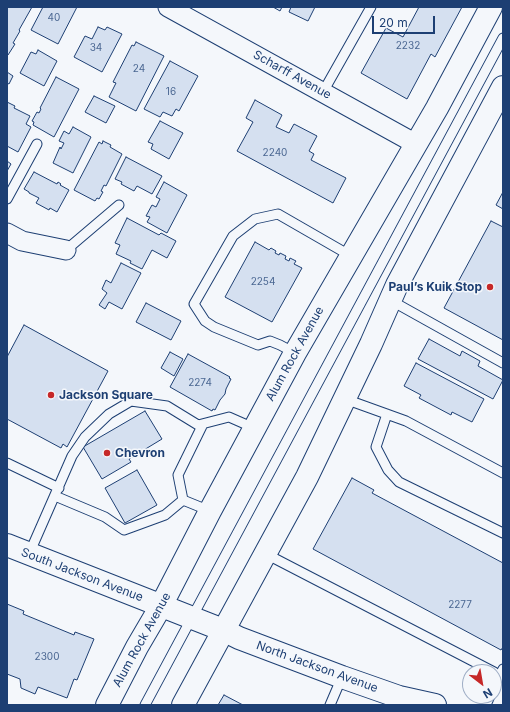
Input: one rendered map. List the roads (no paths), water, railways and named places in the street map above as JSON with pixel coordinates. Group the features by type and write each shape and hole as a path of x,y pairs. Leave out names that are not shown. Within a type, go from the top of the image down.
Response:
{"main road":[{"name":"Alum Rock Avenue","path":"107,705 137,647 162,606 210,511 295,353 437,108 491,7"},
{"path":"183,705 307,477 371,344 390,300 498,109 503,87"},
{"name":"South Jackson Avenue","path":"13,550 223,630"},
{"name":"North Jackson Avenue","path":"223,630 239,638 342,677 399,697 435,705"}],"street":[{"name":"Scharff Avenue","path":"168,7 416,144"},
{"path":"7,233 22,241 66,250"}],"lane":[{"path":"323,92 371,7"},
{"path":"145,705 503,38"},
{"path":"7,199 37,144"},
{"path":"66,250 119,205"},
{"path":"295,353 270,341 258,345 214,327 205,322 194,304 233,236 255,219 278,214 351,256"},
{"path":"390,300 503,363"},
{"path":"345,399 406,421 503,473"},
{"path":"13,550 57,492 72,456 85,437 109,414 131,401 167,406 198,425 229,417 254,428"},
{"path":"387,414 376,447 388,470 399,482 503,533"},
{"path":"183,500 178,475 203,424"},
{"path":"7,463 104,517 124,530 165,515 183,500"},
{"path":"183,500 210,511"},
{"path":"266,554 482,664"},
{"path":"330,705 342,677"}],"place":[{"name":"Paul’s Kuik Stop","path":"490,287"},
{"name":"Jackson Square","path":"51,395"},
{"name":"Chevron","path":"107,453"}]}
